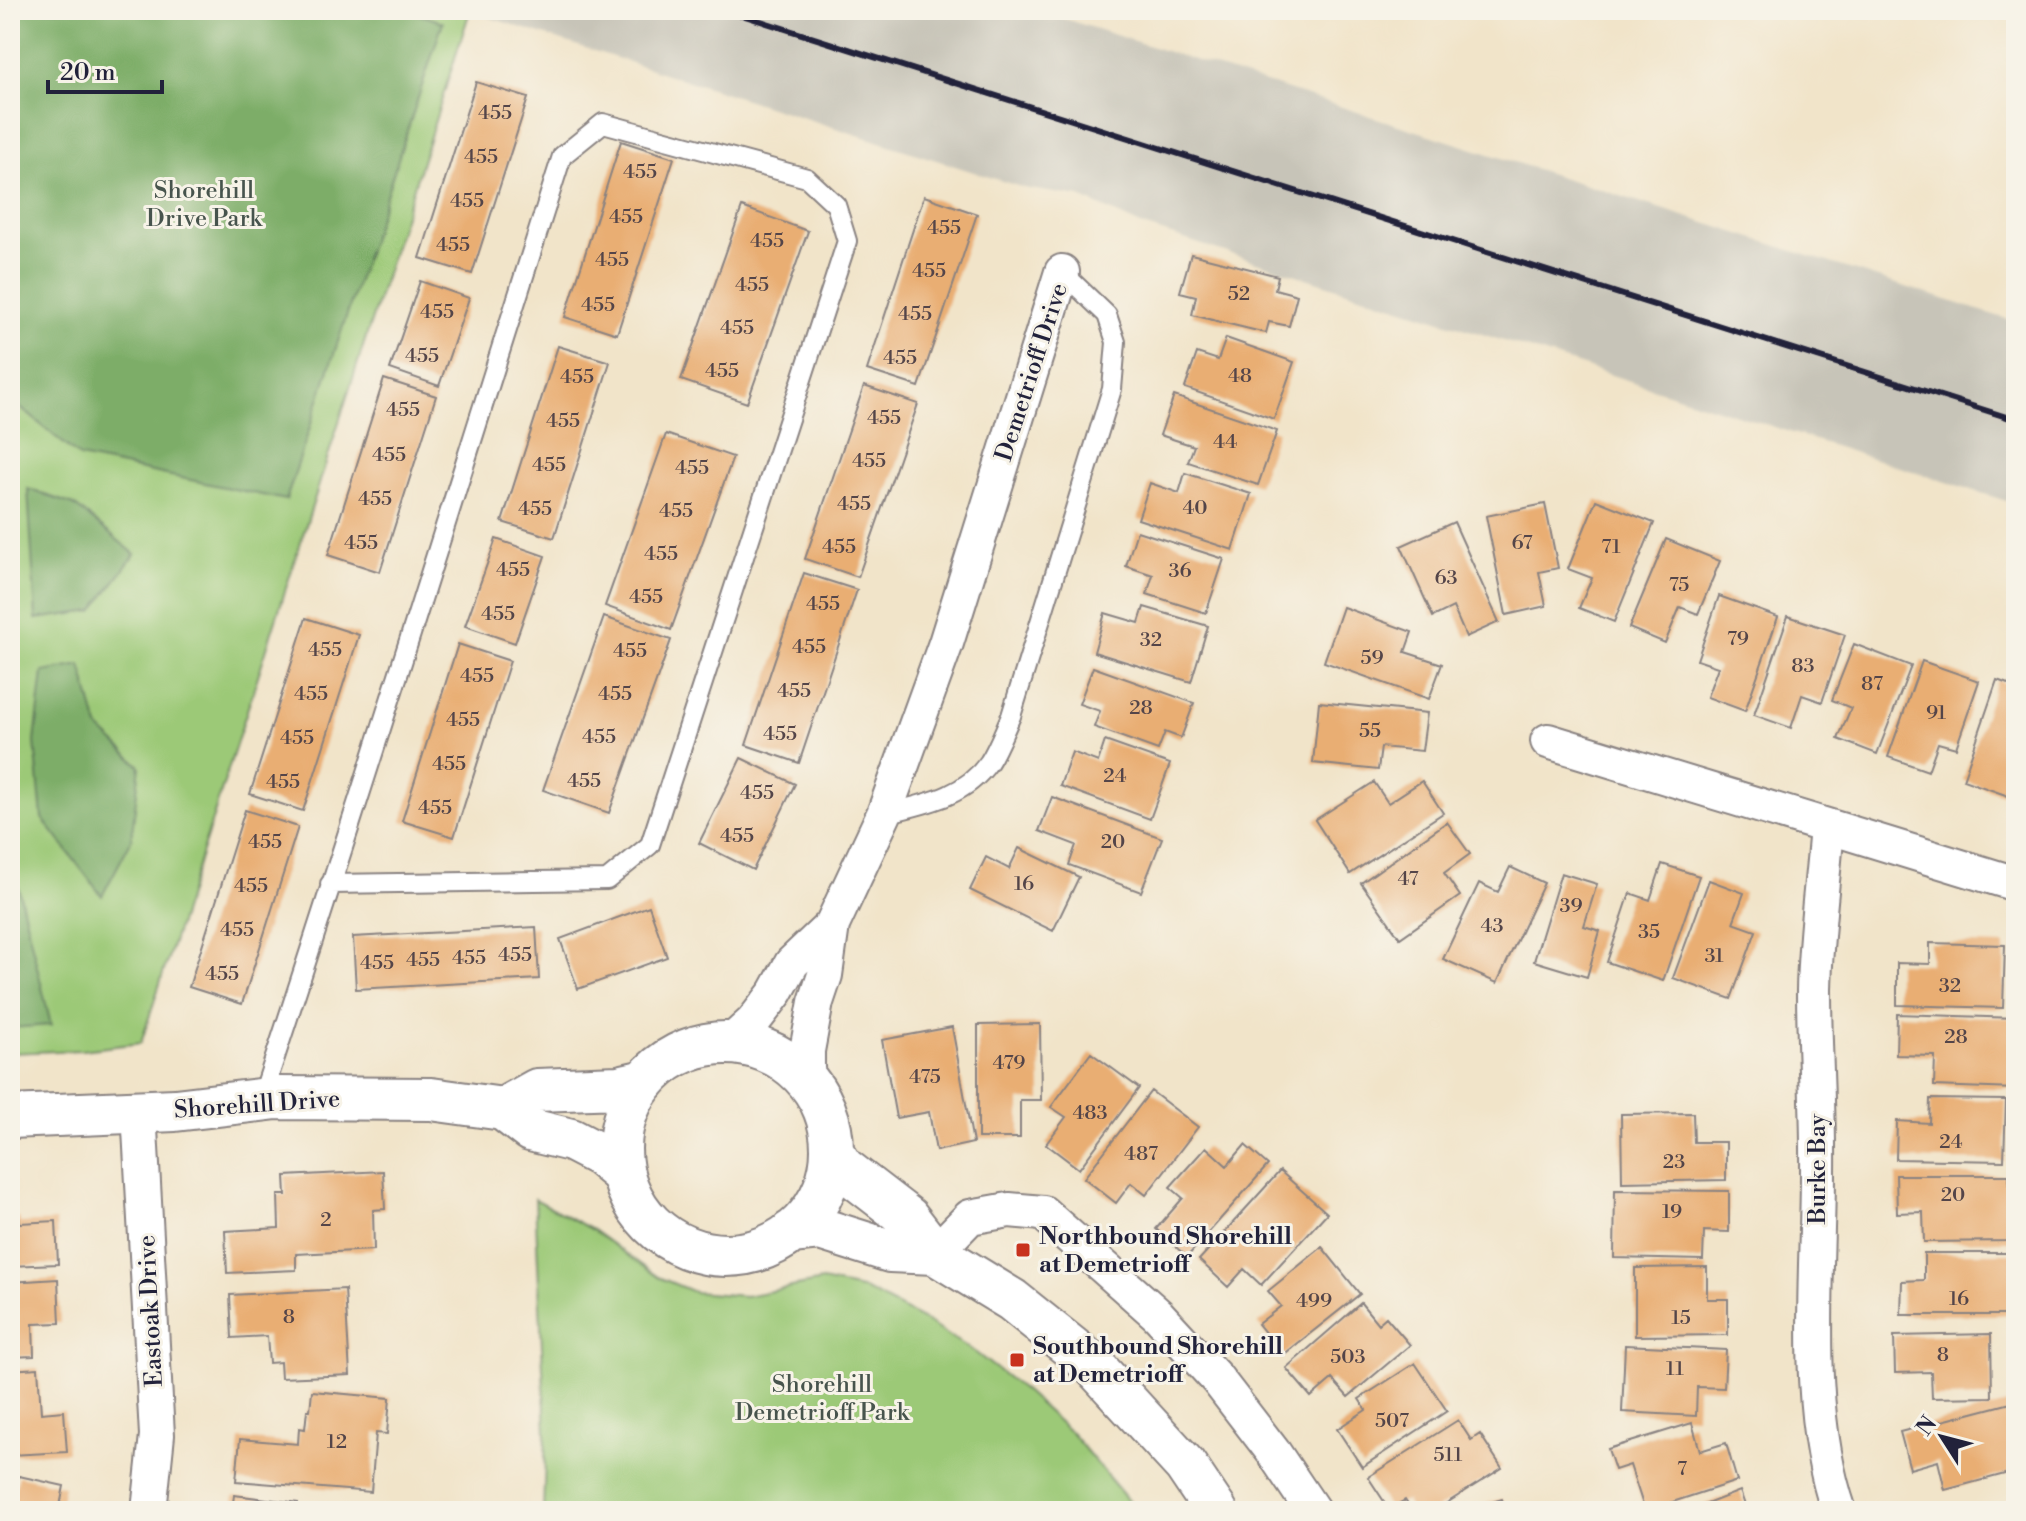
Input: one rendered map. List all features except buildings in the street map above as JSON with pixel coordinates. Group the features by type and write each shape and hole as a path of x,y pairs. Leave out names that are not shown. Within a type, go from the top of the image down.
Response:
{"street":[{"name":"Demetrioff Drive","path":"807,1081 807,1051 816,1002 825,975 832,925 884,814 946,643 1062,272"},
{"path":"1548,741 2016,884"},
{"name":"Burke Bay","path":"1827,826 1814,988 1818,1170 1816,1310 1819,1421 1832,1491 1839,1511"},
{"name":"Demetrioff Drive","path":"730,1043 753,1022 776,992 792,963 832,925"},
{"name":"Shorehill Drive","path":"730,1043 765,1050 788,1063 807,1081 828,1122 832,1152 829,1171 815,1205 791,1232 758,1250 720,1255 682,1246 651,1224 629,1192 623,1174 620,1141 622,1125 635,1095 662,1064 683,1052 706,1045 730,1043"},
{"name":"Shorehill Drive","path":"503,1109 537,1090 619,1087 645,1081"},
{"name":"Shorehill Drive","path":"10,1117 139,1111 261,1100 431,1099 503,1109 530,1130 571,1140 600,1155 623,1174"},
{"name":"Eastoak Drive","path":"139,1111 157,1435 149,1511"},
{"name":"Shorehill Drive","path":"832,1152 843,1168 908,1218 935,1253 1012,1300 1092,1364 1185,1465 1216,1511"},
{"path":"935,1253 970,1217 1009,1210 1043,1213 1158,1315 1217,1379 1274,1453 1313,1511"},
{"name":"Shorehill Drive","path":"791,1232 820,1229 890,1251 935,1253"}],"lane":[{"path":"261,1100 562,156 603,123 807,178 836,205 847,241 650,845 607,880 330,884"},
{"name":"Demetrioff Drive","path":"884,814 948,798 966,785 988,762 1011,716 1112,389 1116,342 1107,315 1062,272"}],"shaded area":[{"path":"466,10 1037,10 2016,322 2016,504 1143,226 1080,197 1024,188"}],"green space":[{"name":"Shorehill Drive Park","path":"10,10 470,11 141,1043 82,1050 10,1053"},
{"path":"10,10 406,10 443,22 286,500 80,457 10,399"},
{"path":"28,489 74,505 135,554 93,611 36,619"},
{"path":"81,665 98,727 140,766 131,841 102,896 42,818 35,742 43,672"},
{"path":"10,853 51,1025 10,1028"},
{"name":"Shorehill Demetrioff Park","path":"535,1199 593,1230 658,1277 694,1292 746,1296 822,1281 866,1290 922,1319 976,1353 1026,1392 1073,1435 1137,1511 543,1511 546,1433"}],"railway":[{"path":"726,10 2016,420"}],"place":[{"name":"Northbound Shorehill at Demetrioff","path":"1023,1250"},
{"name":"Southbound Shorehill at Demetrioff","path":"1017,1360"}]}
